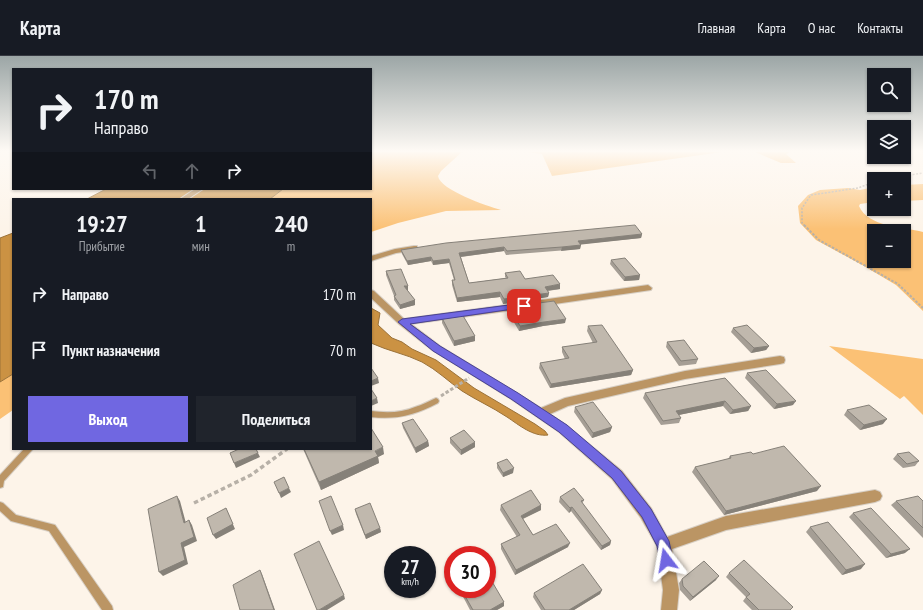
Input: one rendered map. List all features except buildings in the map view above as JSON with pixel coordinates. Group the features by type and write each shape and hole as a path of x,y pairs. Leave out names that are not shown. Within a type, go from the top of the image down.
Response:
{"street":[{"path":"185,198 198,190"},
{"path":"372,259 395,251 424,247"},
{"path":"402,322 648,288"},
{"path":"372,294 402,322 436,348 541,413 563,429 617,475 646,513 664,545 671,590 669,610"},
{"path":"541,413 565,402 662,380 780,360"},
{"path":"664,545 726,523 875,496"}],"lane":[{"path":"372,414 399,416 418,410 436,401"},
{"path":"0,484 0,480 28,450"},
{"path":"0,506 14,518 52,528 108,610"}],"path":[{"path":"867,185 858,188 811,195 802,208 802,223 819,240 898,284 923,308"},
{"path":"449,390 468,379"},
{"path":"194,503 251,476 286,450"}],"shaded area":[{"path":"372,178 439,178 447,187 455,192 501,210 446,211 398,223 372,232 372,198 271,198 282,190 372,190"},
{"path":"923,184 923,200 911,201 911,185"},
{"path":"848,188 860,190 867,188 867,203 860,204 859,206 867,216 884,224 867,224 867,268 816,240 800,223 798,206 808,195 820,190"},
{"path":"104,190 282,190 271,198 89,198"},
{"path":"911,230 923,232 923,311 896,285 867,268 911,268"},
{"path":"12,233 12,375 0,382 0,238"},
{"path":"372,309 380,313 378,325 392,338 436,360 474,388 535,424 548,435 537,434 526,430 501,413 462,391 422,362 372,343"},
{"path":"829,346 923,359 923,415 904,396 900,399"},
{"path":"12,375 12,411 0,419 0,382"}],"route":[{"path":"524,306 402,322 436,348 515,396 563,429 617,475 646,513 664,545 666,560"}]}
